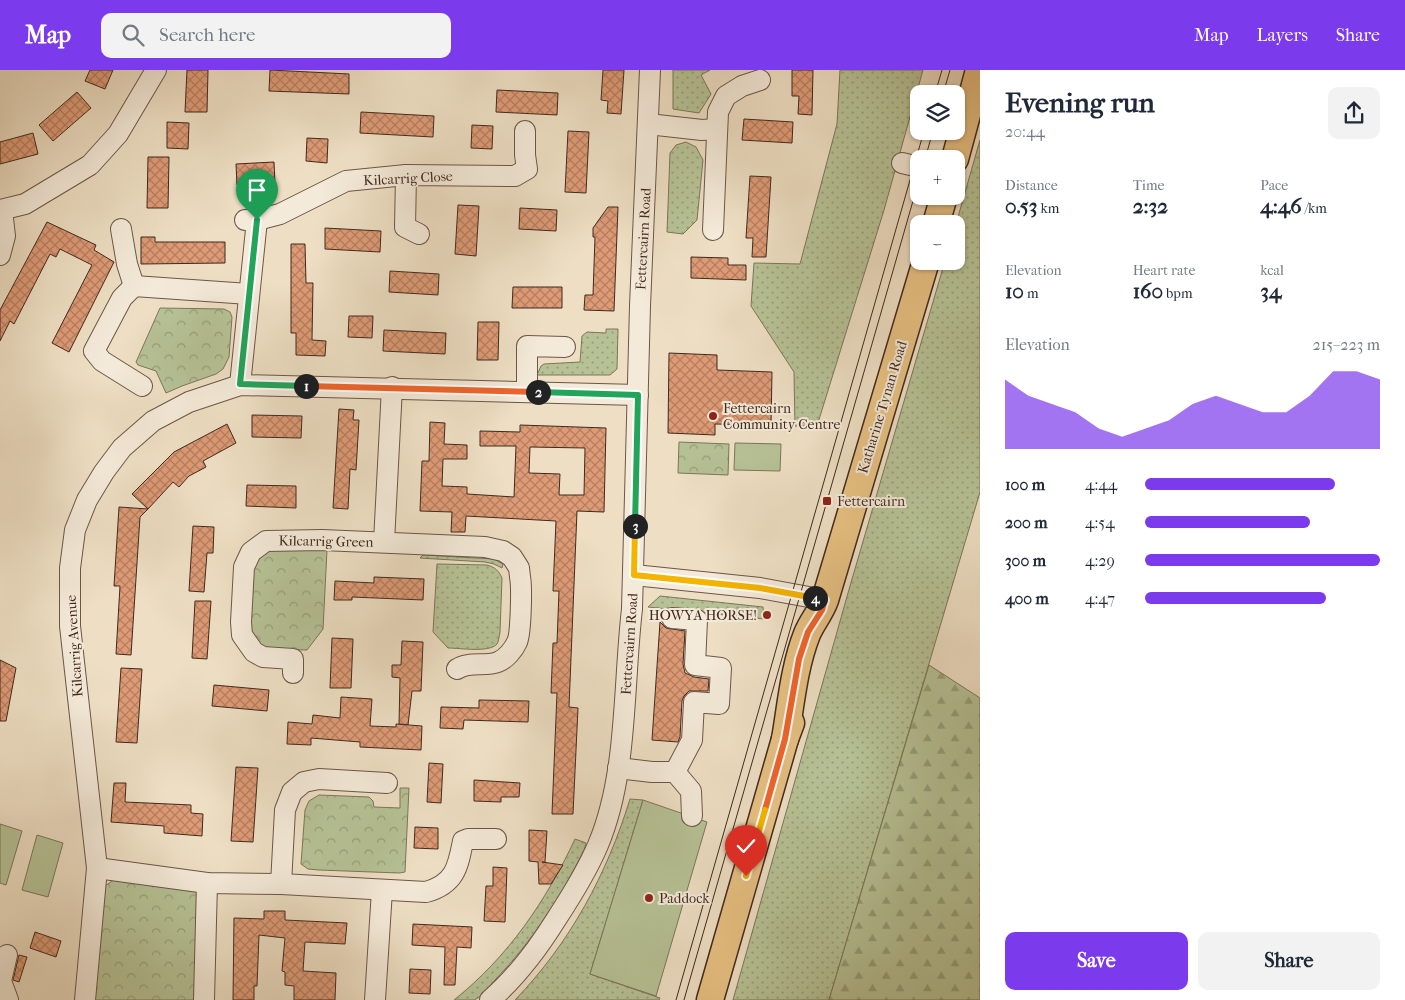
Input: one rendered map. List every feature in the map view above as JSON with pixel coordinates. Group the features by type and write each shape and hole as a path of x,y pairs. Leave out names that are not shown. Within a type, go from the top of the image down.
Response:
{"main road":[{"path":"957,150 979,70"},
{"name":"Katharine Tynan Road","path":"710,1000 785,739 799,659 808,632 823,605 923,270"}],"street":[{"path":"0,255 5,236 1,210 25,204 90,165 118,134 156,70"},
{"name":"Fettercairn Road","path":"490,1000 523,967 575,890 598,845 614,794 624,721 634,575 640,306 650,70"},
{"path":"712,230 718,112 726,96 742,86 760,80"},
{"path":"648,124 702,130 717,129"},
{"name":"Kilcarrig Close","path":"240,384 249,294 251,220 280,214 346,181 406,175 515,176 527,169 525,131"},
{"path":"406,175 405,227 419,234"},
{"path":"121,229 127,266 134,286"},
{"path":"142,386 102,361 94,351 122,298 134,286 249,294"},
{"path":"526,392 527,346 565,347"},
{"name":"Kilcarrig Avenue","path":"85,1000 97,868 70,626 70,568 76,530 87,500 104,472 122,448 153,421 188,402 240,384 638,395"},
{"name":"Kilcarrig Green","path":"384,542 392,387"},
{"name":"Kilcarrig Green","path":"293,673 293,660 263,657 254,652 242,635 244,567 251,552 266,541 384,542 486,547 503,551 512,558 519,568 521,581 518,641 499,662 463,665 457,669"},
{"path":"634,575 760,588 823,605"},
{"path":"672,618 697,620 695,665 721,668 719,704 694,702 692,740 675,772"},
{"path":"618,768 652,772 675,772 691,791 692,816"},
{"path":"281,884 285,810 292,792 304,782 318,779 387,783"},
{"path":"97,868 207,883 281,884 426,892 440,888 454,874 458,866 464,841 468,839 496,839"},
{"path":"204,1000 207,883"},
{"path":"376,1000 382,890"},
{"path":"7,955 1,981 8,1000"}],"green space":[{"path":"673,70 710,70 701,75 711,94 699,113 673,109"},
{"path":"840,70 923,70 919,85 910,85 910,117 884,210 817,426 795,426 794,372 751,306 754,263 800,264 837,124"},
{"path":"980,140 980,492 829,1000 733,1000 850,586 942,270 965,270 965,215 959,215 961,205 965,205 965,192"},
{"path":"686,142 696,147 703,160 697,220 683,234 667,232 670,153 676,145"},
{"path":"160,308 224,309 230,312 232,317 229,357 223,369 216,374 166,393 156,371 138,365 136,362"},
{"path":"606,329 618,329 617,369 610,375 537,375 544,364 580,362 582,336 587,332 606,333"},
{"path":"679,442 729,444 728,475 678,473"},
{"path":"735,443 781,444 780,471 734,470"},
{"path":"274,548 327,550 323,629 307,650 265,649 249,629 253,565 255,559"},
{"path":"423,555 494,559 503,564 502,568 485,562 420,558"},
{"path":"437,564 487,565 500,573 502,578 500,632 499,640 493,647 481,649 448,648 433,632"},
{"path":"660,596 763,607 764,619 648,607"},
{"path":"929,665 980,698 980,1000 829,1000"},
{"path":"400,788 409,788 405,872 319,870 308,869 301,864 305,810 309,801 319,795 369,797 373,801 374,807 400,808"},
{"path":"630,799 643,800 590,974 660,998 659,1000 515,1000 553,955 584,906 610,854"},
{"name":"Paddock","path":"643,800 707,822 656,996 590,974"},
{"path":"0,824 22,831 6,885 0,883"},
{"path":"37,835 63,843 48,897 22,890"},
{"path":"575,839 586,843 584,850 555,902 534,934 480,996 474,1000 454,1000 492,965 524,927 564,862"},
{"path":"115,879 192,890 200,893 197,1000 89,1000 105,886"}],"building":[{"path":"90,70 113,70 105,89 85,81"},
{"path":"187,70 208,70 207,112 185,112"},
{"path":"270,70 349,74 349,94 269,91"},
{"path":"603,70 624,70 621,114 607,113 608,101 601,100"},
{"path":"792,70 813,70 812,115 798,114 799,96 792,96"},
{"path":"497,90 558,93 557,115 496,112"},
{"path":"77,92 91,108 53,141 39,125"},
{"path":"361,112 434,116 433,137 360,133"},
{"path":"744,119 793,122 792,143 742,140"},
{"path":"167,122 189,123 188,149 167,148"},
{"path":"472,125 493,126 492,149 471,148"},
{"path":"568,131 589,132 586,193 565,192"},
{"path":"33,133 38,154 0,164 0,142"},
{"path":"307,138 328,139 327,163 306,161"},
{"path":"148,157 169,157 168,208 147,208"},
{"path":"274,162 275,183 237,185 236,164"},
{"path":"750,176 771,177 766,257 752,257 753,238 746,238"},
{"path":"458,205 479,206 476,256 455,254"},
{"path":"608,207 618,207 614,311 584,310 585,295 593,295 595,237 593,237 593,228"},
{"path":"520,208 557,210 556,231 519,229"},
{"path":"47,222 96,245 94,250 114,262 69,352 52,343 92,265 60,249 56,257 50,254 14,324 10,321 0,341 0,310"},
{"path":"325,228 381,231 380,252 325,249"},
{"path":"141,237 155,237 155,242 225,242 225,263 141,264"},
{"path":"291,244 305,244 306,283 313,283 312,340 326,341 325,356 296,355 296,333 291,333"},
{"path":"691,257 728,258 728,265 746,265 746,280 691,278"},
{"path":"390,271 439,274 438,295 389,292"},
{"path":"513,287 562,287 562,308 512,308"},
{"path":"349,316 373,316 372,338 348,337"},
{"path":"478,322 499,322 498,360 477,360"},
{"path":"384,330 446,333 445,354 383,351"},
{"path":"669,353 717,355 717,370 772,372 771,425 715,424 715,435 668,433"},
{"path":"339,409 354,410 353,420 359,420 356,470 350,469 348,509 333,508"},
{"path":"252,415 302,416 301,438 252,437"},
{"path":"430,422 445,423 444,444 467,445 467,459 443,459 442,486 467,487 467,494 514,497 516,446 480,446 480,431 520,432 520,425 606,428 604,512 577,511 569,707 578,708 573,814 552,814 557,693 551,693 553,643 557,643 559,591 553,591 556,521 466,516 465,532 451,532 452,512 420,511 422,461 429,461","holes":["530,447 585,448 584,495 559,495 560,474 529,473"]},
{"path":"227,424 236,443 203,461 206,467 189,476 179,487 173,482 148,509 132,494 174,452"},
{"path":"247,485 296,486 296,508 246,506"},
{"path":"119,507 148,509 140,517 131,655 116,654 120,586 114,586"},
{"path":"193,526 214,527 213,553 207,553 204,592 189,591"},
{"path":"374,577 424,579 423,600 352,597 352,600 334,600 335,581 374,583"},
{"path":"195,601 211,601 207,659 192,658"},
{"path":"660,622 666,628 685,631 683,664 685,673 694,677 709,679 708,691 689,691 684,696 678,742 652,740"},
{"path":"332,638 353,639 351,688 330,688"},
{"path":"402,641 423,642 421,691 412,691 408,725 399,724 400,678 392,677 392,665 401,665"},
{"path":"0,660 16,668 6,721 0,721"},
{"path":"121,668 142,669 137,743 116,742"},
{"path":"214,685 269,690 267,711 212,706"},
{"path":"341,697 372,699 370,726 396,727 396,724 422,726 421,750 360,747 360,742 311,738 311,745 287,744 288,722 312,724 313,715 340,718"},
{"path":"479,700 529,701 528,722 464,720 463,729 440,728 441,707 479,708"},
{"path":"429,763 443,764 441,803 427,802"},
{"path":"236,767 258,768 253,842 231,841"},
{"path":"474,780 520,783 519,797 501,797 501,802 474,801"},
{"path":"114,783 126,783 125,802 191,805 191,813 203,814 202,836 164,833 164,826 111,822"},
{"path":"415,827 438,828 438,849 414,848"},
{"path":"529,830 547,831 545,862 542,862 563,865 551,884 539,884 538,862 529,861"},
{"path":"493,867 507,868 505,922 484,921 486,886 493,886"},
{"path":"264,911 285,911 285,920 347,923 345,944 305,942 303,971 336,973 335,1000 294,1000 294,986 285,985 285,972 282,971 285,938 259,935 257,986 254,986 254,1000 233,1000 234,918 264,919"},
{"path":"413,924 472,927 471,948 457,947 455,985 444,985 445,947 412,945"},
{"path":"35,932 61,941 56,957 30,948"},
{"path":"19,955 27,957 19,982 13,980"},
{"path":"410,969 431,970 430,994 409,993"}],"tram line":[{"path":"938,85 942,70"},
{"path":"946,85 950,70"},
{"path":"676,1000 921,140"},
{"path":"928,150 930,140"},
{"path":"684,1000 912,205"}],"place":[{"name":"Fettercairn Community Centre","path":"713,416"},
{"name":"Fettercairn","path":"827,501"},
{"name":"HOWYA HORSE!","path":"767,615"},
{"name":"Paddock","path":"649,898"}],"route":[{"path":"257,220 240,384 638,395 634,575 760,588 825,600 822,610 808,632 799,659 785,739 746,876"}]}
